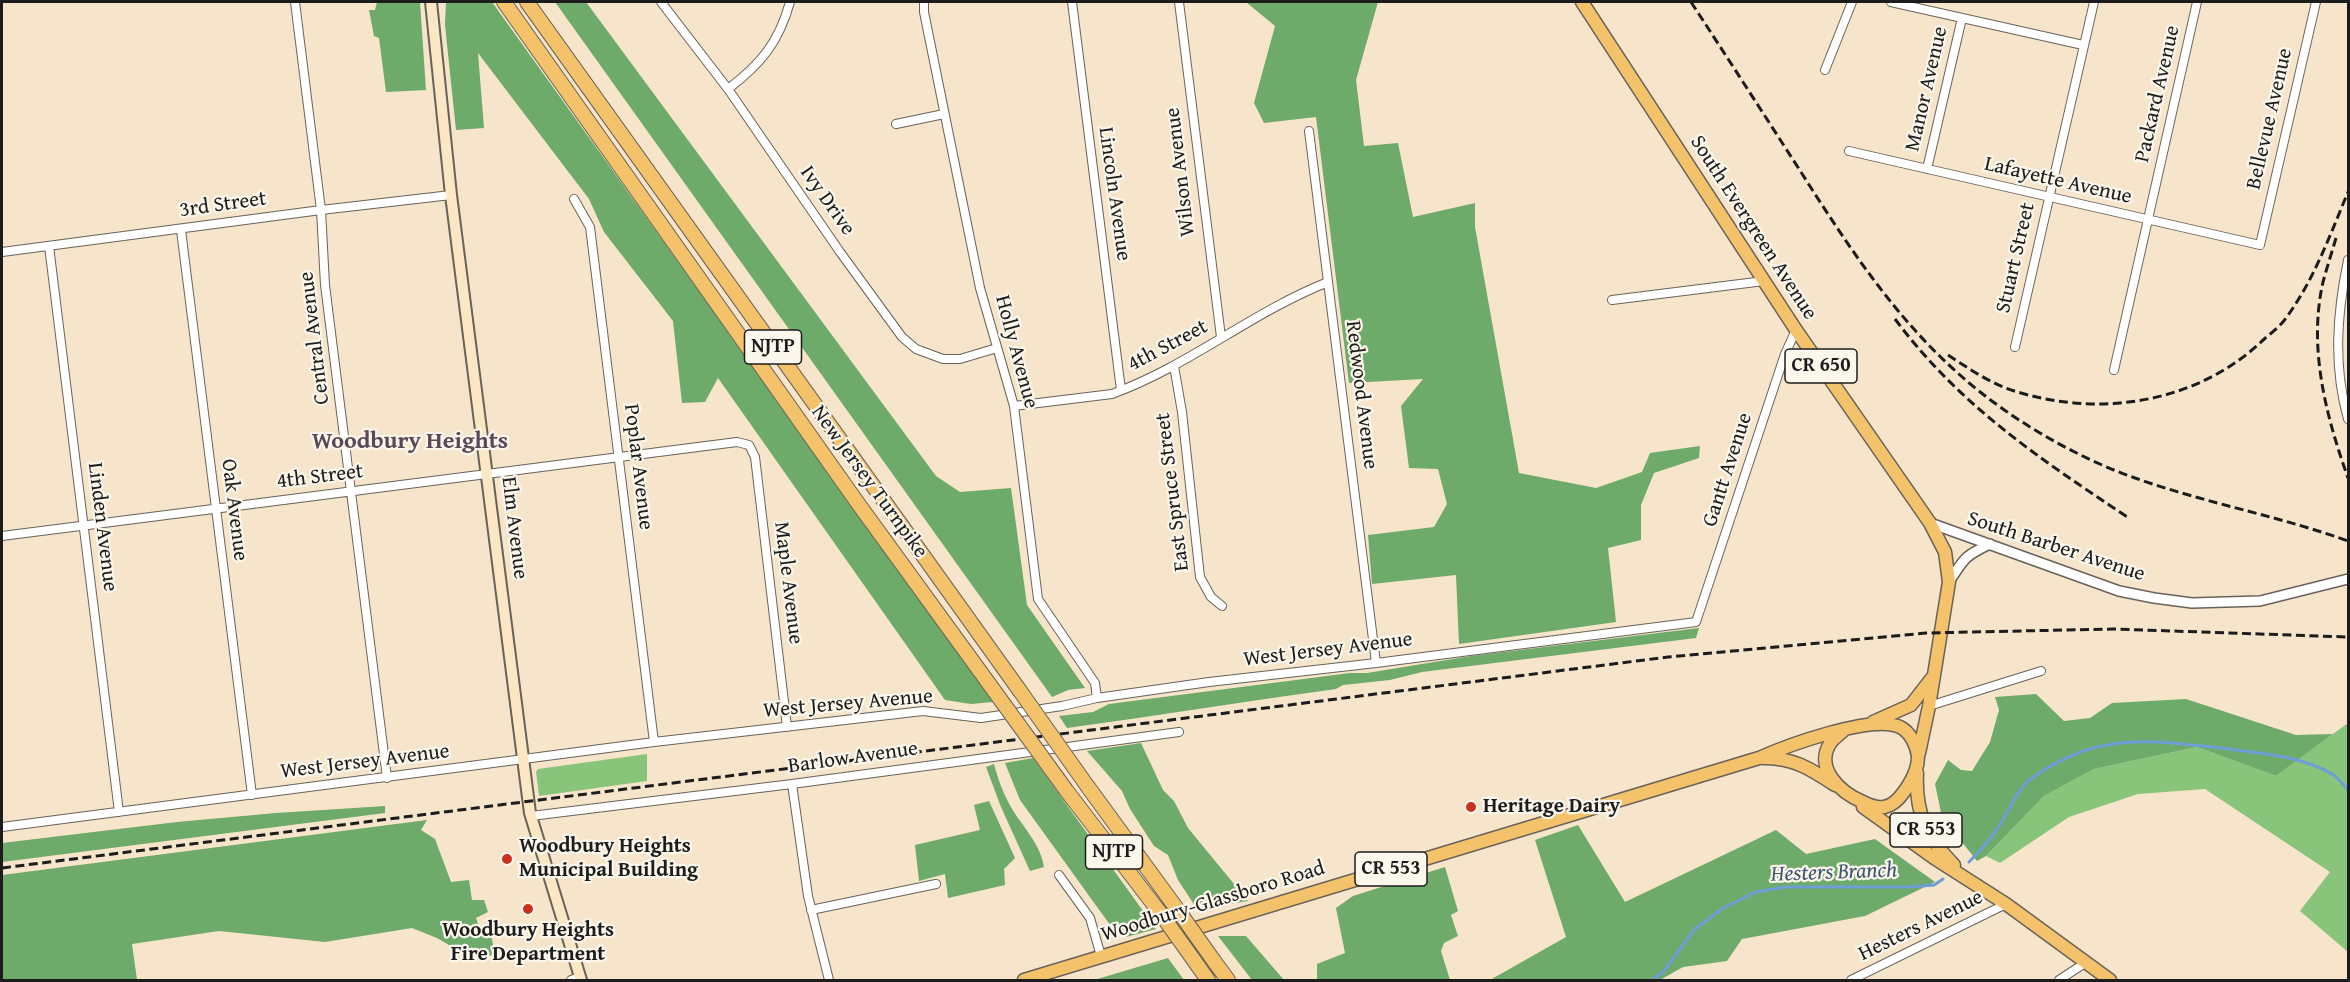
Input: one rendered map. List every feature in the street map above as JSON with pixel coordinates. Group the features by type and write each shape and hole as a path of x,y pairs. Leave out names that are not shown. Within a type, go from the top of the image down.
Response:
{"highway":[{"name":"New Jersey Turnpike","path":"504,2 857,502 1208,981"},
{"name":"New Jersey Turnpike","path":"527,2 1228,981"}],"main road":[{"name":"Elm Avenue","path":"431,2 450,195 531,816 577,980"},
{"name":"South Evergreen Avenue","path":"1582,2 1796,330 1930,523 1945,552 1949,582 1935,674 1917,762 1918,808 1927,831 1944,855 1968,880"},
{"name":"South Evergreen Avenue","path":"1864,726 1911,705 1935,674"},
{"path":"1886,724 1899,727 1916,745 1917,762 1907,788 1892,804 1881,807 1852,797 1830,777 1826,759 1832,741 1844,730 1864,726 1886,724"},
{"name":"Woodbury-Glassboro Road","path":"1024,981 1759,758 1779,749 1844,730"},
{"name":"Woodbury-Glassboro Road","path":"1759,758 1782,758 1805,765 1841,789"},
{"name":"South Evergreen Avenue","path":"1852,797 1934,858 2006,904 2110,981"}],"street":[{"name":"Central Avenue","path":"295,2 321,210 325,285 387,778"},
{"name":"Ivy Drive","path":"662,2 728,89 840,252 909,344 927,354 943,359 960,359 997,348"},
{"path":"728,89 757,66 771,48 782,29 790,2"},
{"name":"Holly Avenue","path":"924,2 924,12 980,288 1014,406 1038,599 1095,683 1097,698"},
{"name":"Lincoln Avenue","path":"1072,2 1121,390"},
{"name":"Wilson Avenue","path":"1179,2 1221,337"},
{"path":"1825,70 1852,2"},
{"path":"1891,2 2083,45"},
{"name":"Stuart Street","path":"2015,347 2094,2"},
{"name":"Packard Avenue","path":"2114,370 2197,2"},
{"name":"Bellevue Avenue","path":"2260,245 2316,2"},
{"name":"Manor Avenue","path":"1927,169 1962,18"},
{"path":"896,124 944,114"},
{"name":"Redwood Avenue","path":"1309,131 1376,663"},
{"name":"Lafayette Avenue","path":"1849,151 2260,245"},
{"name":"3rd Street","path":"2,252 450,195"},
{"name":"Poplar Avenue","path":"574,199 590,227 654,742"},
{"name":"Oak Avenue","path":"181,230 252,795"},
{"name":"Linden Avenue","path":"49,246 119,812"},
{"path":"2349,260 2341,294 2338,350 2339,379 2349,419"},
{"path":"1612,300 1764,281"},
{"name":"4th Street","path":"1014,406 1112,394 1174,366 1221,337 1328,282"},
{"name":"Gantt Avenue","path":"1696,622 1785,354 1796,330"},
{"name":"East Spruce Street","path":"1174,366 1182,412 1200,577 1210,597 1222,606"},
{"name":"4th Street","path":"2,536 737,442 749,445"},
{"name":"Maple Avenue","path":"749,445 755,457 788,727"},
{"name":"South Barber Avenue","path":"1930,523 2119,591 2192,603 2260,601 2349,579"},
{"path":"1949,582 1969,553 1990,544"},
{"name":"West Jersey Avenue","path":"2,827 654,742 923,711 981,718 1209,682 1696,622"},
{"path":"1929,706 2041,671"},
{"name":"Barlow Avenue","path":"531,816 792,784 1179,732"},
{"path":"792,784 811,910 829,981"},
{"path":"1059,875 1090,918 1101,956"},
{"path":"811,910 936,884"},
{"name":"Hesters Avenue","path":"1851,981 2006,904"},
{"path":"2059,981 2085,963"}],"green space":[{"path":"377,2 420,2 426,90 386,92 379,38 374,36 369,10 375,10"},
{"path":"446,2 492,2 993,702 971,704 945,700 718,378 705,402 682,403 673,321 604,232 589,199 478,53 484,128 456,130 445,25"},
{"path":"555,2 586,2 936,476 960,492 1011,488 1027,605 1085,688 1068,690 1052,697"},
{"path":"1246,2 1378,2 1356,80 1364,146 1398,143 1413,217 1475,203 1475,227 1519,473 1596,488 1642,472 1650,453 1700,446 1699,458 1654,473 1641,505 1641,540 1608,548 1616,622 1459,644 1456,575 1372,584 1368,535 1434,527 1447,504 1438,469 1409,468 1401,406 1423,379 1349,383 1316,117 1264,123 1254,103 1275,26"},
{"path":"1699,628 1696,638 1422,672 1390,680 1343,685 1336,689 1067,728 1059,716 1093,712 1109,704 1350,673 1367,673 1471,656"},
{"path":"2036,694 2064,721 2090,718 2112,703 2186,699 2296,735 2333,734 2276,776 2197,747 2094,769 2044,796 1986,856 1977,861 1942,817 1935,784 1948,760 1961,770 1972,771 1990,742 1999,710 1995,697"},
{"path":"2348,723 2348,952 2300,911 2330,872 2205,789 2138,794 2069,817 2000,863 1986,856 2044,796 2094,769 2197,747 2276,776"},
{"path":"1141,743 1163,790 1174,801 1188,828 1248,901 1197,909 1178,880 1168,855 1154,846 1130,809 1122,791 1087,751"},
{"path":"647,754 647,781 539,796 536,772 538,769"},
{"path":"1033,758 1156,929 1126,937 1113,929 1020,800 1005,763"},
{"path":"994,764 1008,801 1036,845 1044,867 1030,871 986,767"},
{"path":"989,801 1015,858 1004,869 1005,885 948,898 945,874 919,881 915,845 980,830 974,805"},
{"path":"385,806 385,813 2,862 2,843 177,822"},
{"path":"427,820 421,830 435,839 451,882 469,880 472,900 484,900 488,912 476,918 480,929 491,936 496,956 461,952 437,938 412,928 325,942 219,931 132,944 137,980 2,980 2,875"},
{"path":"1578,825 1625,902 1776,830 1806,854 1875,839 1935,882 1865,916 1742,939 1727,961 1683,967 1660,980 1490,980 1566,937 1535,840"},
{"path":"1445,867 1458,911 1451,915 1458,936 1444,943 1441,951 1450,980 1317,980 1317,964 1345,953 1336,908 1353,896"},
{"path":"1218,936 1246,936 1284,980 1252,980"},
{"path":"1168,958 1184,980 1094,980"}],"waterway":[{"name":"Hesters Branch","path":"1969,862 1994,833 2027,782 2068,757 2107,745 2164,742 2278,756 2320,768 2334,776 2348,790"},
{"name":"Hesters Branch","path":"1652,980 1663,972 1695,929 1723,908 1756,892 1785,887 1909,887 1934,885 1943,879"}],"railway":[{"path":"1691,2 1872,278 1936,353 1979,391 2043,435 2112,469 2161,487 2348,541"},
{"path":"1948,355 2001,386 2052,400 2084,404 2116,403 2147,399 2178,391 2207,379 2235,363 2283,322 2313,273 2348,192"},
{"path":"2336,238 2323,282 2317,332 2326,406 2348,478"},
{"path":"1895,319 1920,350 1974,405 2033,452 2129,518"},
{"path":"2,868 1668,657 1926,633 2114,629 2348,637"}],"place":[{"name":"Heritage Dairy","path":"1471,807"},
{"name":"Woodbury Heights Municipal Building","path":"507,859"},
{"name":"Woodbury Heights Fire Department","path":"528,909"}],"district":[{"name":"Woodbury Heights","path":"410,442"}]}
